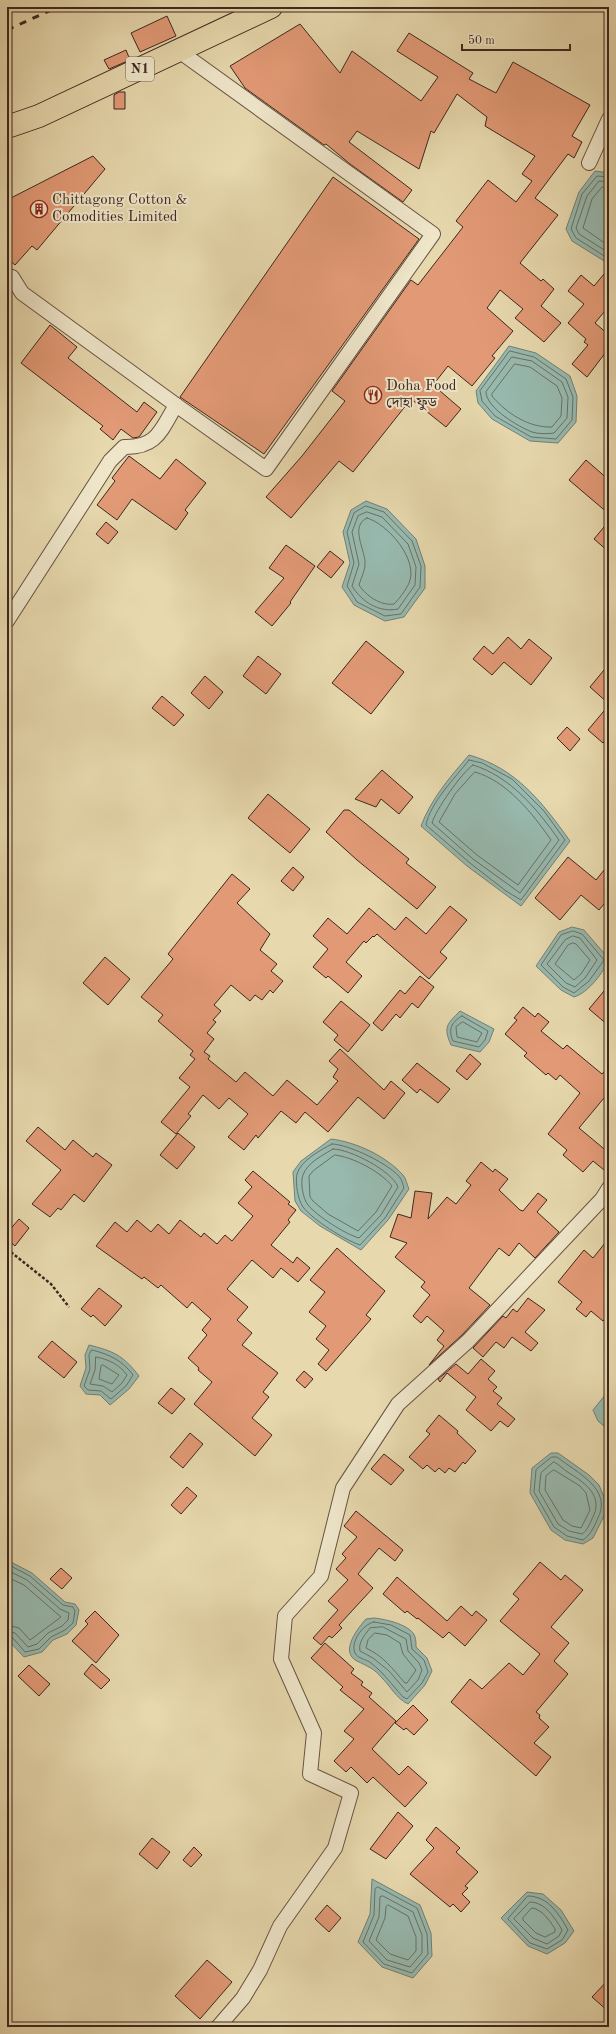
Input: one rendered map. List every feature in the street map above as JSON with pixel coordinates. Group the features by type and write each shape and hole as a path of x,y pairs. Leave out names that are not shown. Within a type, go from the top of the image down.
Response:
{"highway":[{"name":"N1","path":"7,127 39,116 271,7"}],"street":[{"path":"12,277 22,293 266,469 434,234 179,51"},
{"path":"589,163 609,119"},
{"path":"7,621 110,461 124,447 139,448 157,438 176,405"},
{"path":"218,2027 243,1998 260,1970 280,1926 335,1848 351,1793 310,1774 314,1733 281,1659 285,1616 322,1576 343,1488 398,1404 468,1341 602,1199 609,1188"}],"path":[{"path":"7,1249 51,1284 69,1308"}],"water":[{"path":"595,171 609,173 609,264 572,241 566,229 579,192"},
{"path":"509,346 536,353 570,376 577,396 576,422 558,443 530,441 492,419 478,403 476,391"},
{"path":"366,501 387,509 416,539 425,566 425,588 404,617 385,621 354,605 342,587 350,563 343,532 351,510"},
{"path":"469,755 501,768 527,788 549,813 570,841 521,906 467,866 421,826 436,797"},
{"path":"572,927 584,930 609,959 603,970 590,987 574,997 561,990 536,966 559,932"},
{"path":"460,1011 494,1029 489,1042 480,1052 451,1045 447,1034 448,1026 452,1019"},
{"path":"331,1139 350,1143 379,1156 403,1175 409,1189 388,1220 361,1250 320,1226 301,1211 295,1201 293,1172 301,1161"},
{"path":"89,1345 105,1349 117,1355 128,1363 139,1376 129,1389 110,1405 100,1395 86,1394 80,1386 86,1368 85,1355"},
{"path":"609,1393 609,1430 598,1421 593,1410 606,1394"},
{"path":"551,1453 558,1453 589,1475 599,1485 604,1497 606,1512 593,1538 583,1544 565,1540 551,1530 530,1493 532,1468"},
{"path":"7,1560 32,1573 65,1602 75,1604 79,1610 76,1625 67,1634 53,1640 42,1652 24,1657 7,1639"},
{"path":"374,1618 398,1623 409,1629 415,1637 416,1647 427,1658 432,1671 425,1685 408,1704 397,1696 377,1672 357,1661 352,1657 350,1652 352,1640 359,1628 366,1619"},
{"path":"372,1879 420,1905 431,1933 432,1956 413,1978 382,1967 358,1942 370,1914"},
{"path":"527,1892 543,1894 561,1910 574,1931 565,1943 547,1954 528,1946 501,1918"}],"building":[{"path":"167,16 176,36 140,52 131,33"},
{"path":"300,24 340,73 352,51 421,101 438,77 397,51 409,33 473,73 469,79 496,93 513,62 590,105 572,136 582,142 574,158 568,154 535,198 558,215 520,263 541,281 543,279 554,289 541,306 561,323 544,342 515,318 523,309 500,290 487,308 513,331 492,356 495,358 472,386 448,366 433,385 461,409 446,427 411,399 353,472 339,461 291,518 266,497 302,456 345,401 332,391 411,280 418,285 463,227 456,221 488,180 516,202 532,181 522,174 535,156 485,126 487,117 457,94 434,133 431,131 419,169 357,131 349,142 412,190 403,202 350,164 326,144 324,145 245,88 230,66"},
{"path":"126,50 130,60 109,69 104,60"},
{"path":"119,92 125,92 125,109 114,109 114,95"},
{"name":"Chittagong Cotton & Comodities Limited","path":"93,156 105,169 37,250 32,246 15,265 7,258 7,200"},
{"path":"333,177 419,239 264,454 180,397"},
{"path":"609,268 609,306 595,323 609,335 609,348 587,377 572,364 588,345 584,342 586,339 568,323 584,304 568,291 581,275 594,286"},
{"path":"50,325 77,347 68,358 137,412 144,402 157,412 139,437 133,438 121,429 113,440 100,429 103,426 21,363"},
{"path":"129,456 160,479 176,459 206,483 185,510 188,513 176,530 132,499 117,520 97,505 115,481 112,478"},
{"path":"586,460 609,480 609,514 569,480"},
{"path":"609,521 609,552 594,539"},
{"path":"106,522 118,532 108,544 96,534"},
{"path":"286,545 315,566 290,602 291,603 272,626 255,612 284,578 269,568"},
{"path":"330,551 344,562 331,578 317,567"},
{"path":"508,637 521,649 529,639 552,658 531,685 504,662 492,675 473,659 484,646 493,654"},
{"path":"366,641 404,672 371,714 332,683"},
{"path":"258,656 281,674 266,694 243,676"},
{"path":"609,664 609,704 590,687"},
{"path":"205,676 223,692 209,709 191,693"},
{"path":"162,696 184,715 174,726 152,708"},
{"path":"609,705 609,736 603,743 588,730"},
{"path":"567,727 580,739 570,751 557,738"},
{"path":"382,770 413,797 399,814 381,799 376,807 355,799"},
{"path":"268,794 310,829 290,853 248,818"},
{"path":"344,810 349,810 409,859 406,863 436,887 417,909 357,860 326,832"},
{"path":"568,857 596,880 609,864 609,898 599,910 581,895 560,920 535,898"},
{"path":"293,867 304,877 293,891 281,881"},
{"path":"232,874 250,889 237,903 270,934 260,950 277,964 271,971 283,981 273,993 270,990 262,1000 255,995 250,1001 231,985 214,1005 221,1011 213,1020 216,1022 207,1033 214,1039 204,1052 210,1056 208,1059 236,1082 245,1072 273,1096 287,1080 317,1105 338,1081 333,1077 338,1069 329,1061 340,1049 384,1090 391,1081 405,1093 384,1119 358,1097 328,1132 305,1112 296,1123 281,1111 258,1138 256,1135 244,1150 228,1137 248,1114 229,1098 219,1109 203,1095 188,1114 191,1116 176,1134 161,1122 190,1087 179,1078 195,1059 190,1055 193,1051 158,1021 163,1015 141,997 173,959 168,954"},
{"path":"450,906 467,920 440,952 447,958 429,979 377,934 366,943 364,941 346,962 362,976 348,993 328,976 326,978 313,967 328,949 313,936 328,918 347,934 369,908 395,930 406,917 426,934"},
{"path":"105,957 130,979 108,1005 83,983"},
{"path":"420,976 434,987 418,1008 412,1003 400,1018 396,1014 382,1031 373,1023 400,990 405,994"},
{"path":"609,985 609,1026 589,1009"},
{"path":"341,1001 370,1025 348,1052 334,1040 338,1035 323,1022"},
{"path":"523,1007 535,1017 538,1013 549,1022 541,1031 563,1049 567,1045 602,1074 609,1066 609,1092 579,1128 609,1153 609,1174 593,1161 583,1172 563,1155 567,1150 548,1134 580,1093 560,1075 556,1080 548,1073 546,1075 524,1056 527,1053 505,1034 517,1020 514,1018"},
{"path":"470,1054 481,1064 467,1080 456,1071"},
{"path":"417,1063 450,1089 438,1103 420,1089 417,1093 402,1080"},
{"path":"38,1127 65,1150 73,1140 93,1157 96,1153 112,1165 84,1202 74,1194 61,1210 58,1208 50,1217 32,1204 61,1170 26,1141"},
{"path":"178,1133 195,1147 177,1169 160,1155"},
{"path":"481,1162 493,1172 495,1169 508,1179 499,1190 520,1210 523,1211 538,1193 547,1200 537,1212 559,1232 535,1258 519,1243 509,1256 499,1248 469,1288 490,1305 462,1335 429,1365 444,1346 437,1340 444,1331 427,1316 421,1323 413,1316 430,1295 421,1287 425,1282 395,1257 407,1243 390,1237 398,1214 411,1218 415,1191 432,1193 428,1219 447,1197 456,1204 471,1185 466,1181"},
{"path":"253,1171 290,1202 288,1204 296,1210 288,1220 290,1222 271,1245 293,1263 297,1257 310,1268 298,1282 281,1268 273,1278 252,1260 227,1289 248,1307 237,1320 252,1333 242,1345 278,1373 263,1392 269,1397 252,1418 272,1435 255,1456 194,1404 212,1382 198,1370 199,1368 188,1358 207,1335 202,1330 211,1319 192,1302 187,1308 161,1285 158,1288 144,1277 142,1279 96,1246 115,1222 127,1232 137,1220 151,1232 158,1224 169,1234 180,1220 201,1237 204,1233 217,1244 225,1235 232,1241 253,1216 238,1203 252,1187 245,1180"},
{"path":"19,1219 29,1228 15,1246 7,1239 7,1233"},
{"path":"609,1238 609,1314 603,1321 591,1311 586,1317 576,1309 582,1302 558,1282 584,1250 593,1258"},
{"path":"337,1248 385,1291 366,1315 371,1319 326,1371 318,1364 329,1350 316,1339 326,1326 309,1312 325,1292 310,1280"},
{"path":"99,1288 122,1306 105,1326 93,1315 91,1317 81,1309"},
{"path":"528,1298 545,1310 525,1332 538,1343 531,1351 512,1337 504,1348 496,1342 483,1357 473,1348 503,1316 506,1318 513,1309 517,1312"},
{"path":"52,1341 77,1362 64,1378 38,1357"},
{"path":"481,1359 495,1371 488,1379 497,1387 493,1391 502,1398 497,1404 515,1419 508,1427 500,1421 491,1431 466,1410 476,1397 447,1373 440,1382 438,1379 456,1364 468,1374"},
{"path":"304,1371 313,1379 305,1388 296,1380"},
{"path":"171,1388 185,1399 172,1414 158,1403"},
{"path":"439,1415 458,1431 457,1433 476,1451 465,1464 463,1462 455,1472 449,1468 445,1473 439,1468 435,1472 427,1465 423,1469 409,1457 430,1434 426,1431"},
{"path":"190,1433 203,1444 183,1468 170,1457"},
{"path":"384,1454 404,1470 391,1485 371,1469"},
{"path":"187,1487 197,1496 181,1514 171,1505"},
{"path":"356,1511 403,1550 395,1561 379,1548 358,1574 373,1588 339,1625 342,1628 332,1638 329,1636 321,1645 313,1638 338,1610 328,1601 348,1580 336,1569 346,1558 342,1554 357,1537 344,1526"},
{"path":"540,1562 561,1580 565,1575 583,1590 551,1627 569,1643 554,1661 568,1674 536,1712 540,1715 539,1718 549,1727 534,1743 551,1757 536,1776 451,1702 470,1679 482,1689 509,1663 523,1675 540,1654 500,1621 519,1599 513,1594"},
{"path":"61,1568 72,1578 62,1589 50,1579"},
{"path":"397,1577 447,1621 461,1606 472,1616 476,1611 487,1620 465,1646 449,1632 443,1638 418,1618 417,1619 407,1611 405,1613 383,1594"},
{"path":"95,1611 119,1635 96,1663 72,1641 88,1624 85,1621"},
{"path":"325,1643 354,1669 351,1673 363,1682 361,1685 372,1693 369,1697 396,1721 372,1749 399,1775 408,1766 427,1783 405,1807 373,1777 367,1783 351,1767 346,1772 334,1761 354,1739 344,1731 364,1709 340,1690 343,1687 311,1658"},
{"path":"92,1664 110,1680 101,1689 84,1674"},
{"path":"29,1665 50,1684 39,1696 18,1676"},
{"path":"413,1705 428,1720 414,1735 406,1728 404,1730 395,1723"},
{"path":"398,1812 413,1826 386,1859 370,1849"},
{"path":"436,1827 460,1848 456,1852 478,1872 465,1886 468,1888 462,1894 470,1902 461,1912 453,1904 450,1907 410,1874 434,1848 426,1840"},
{"path":"152,1838 170,1852 157,1869 139,1854"},
{"path":"194,1847 202,1855 191,1867 183,1860"},
{"path":"327,1905 341,1918 329,1932 315,1919"},
{"path":"207,1960 232,1982 200,2019 175,1996"},
{"path":"609,1979 609,2012 592,1997"}],"railway":[{"path":"7,30 58,7"}],"place":[{"name":"Chittagong Cotton & Comodities Limited","path":"39,209"},
{"name":"Doha Food দোহা ফুড","path":"373,395"}]}
